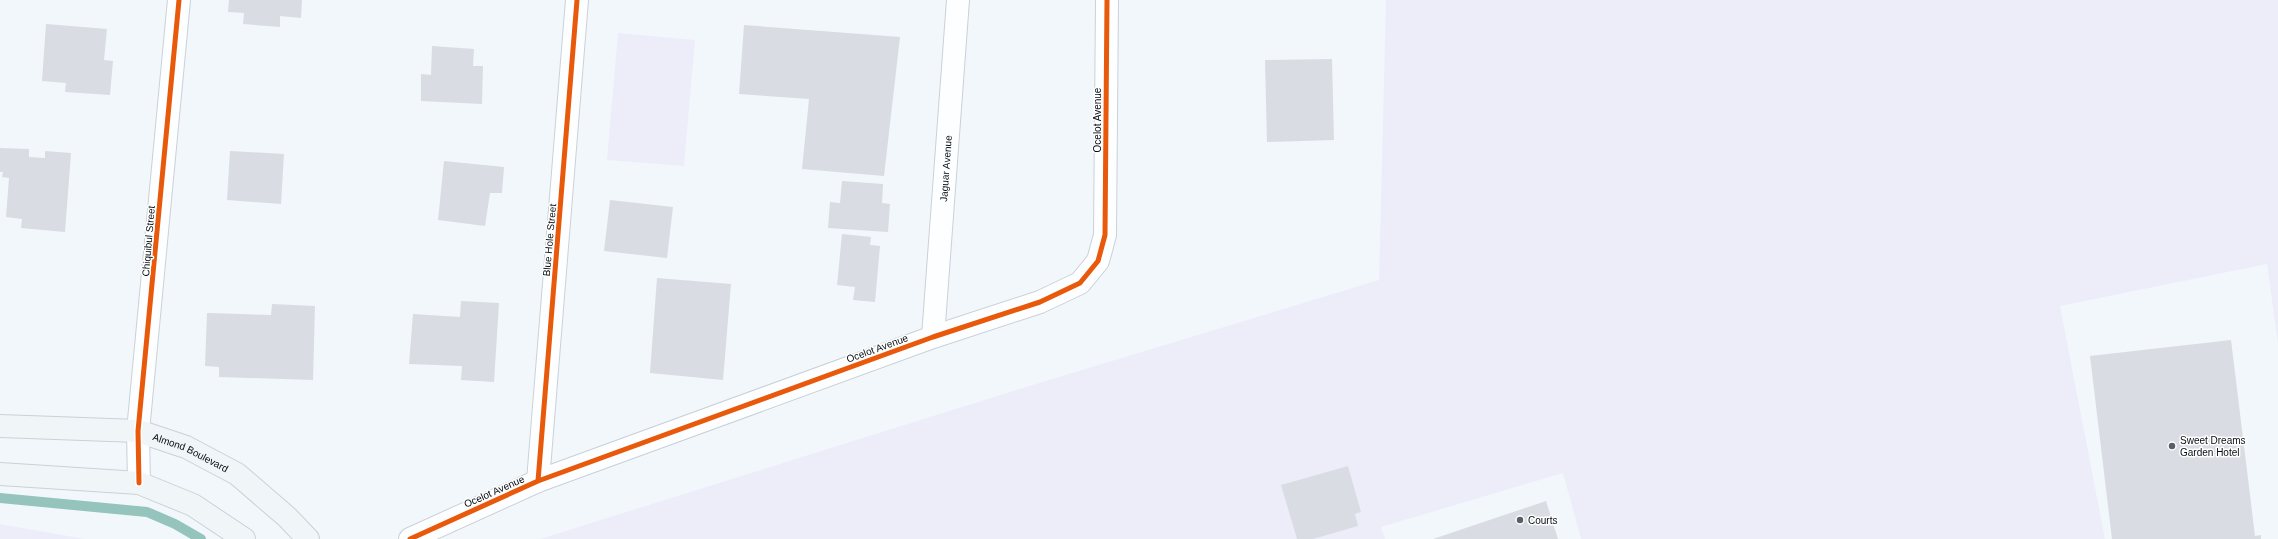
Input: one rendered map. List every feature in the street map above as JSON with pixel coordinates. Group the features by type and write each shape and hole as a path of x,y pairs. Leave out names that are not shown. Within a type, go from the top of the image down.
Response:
{"street":[{"name":"Chiquibul Street","path":"139,483 138,431 179,0"},
{"name":"Blue Hole Street","path":"538,481 577,0"},
{"name":"Jaguar Avenue","path":"933,337 958,0"},
{"name":"Ocelot Avenue","path":"410,539 538,481 933,337 1040,302 1080,283 1098,261 1105,235 1107,0"},
{"name":"Almond Boulevard","path":"0,426 138,431 186,447 237,474 287,517 308,539"},
{"path":"0,474 139,483 193,505 244,539"}],"shaded area":[{"path":"1386,0 2278,0 2278,344 2267,264 2060,306 2105,539 1581,539 1563,473 1381,527 1385,539 540,539 1013,391 1379,280"},
{"path":"618,33 695,40 684,166 607,160"},
{"path":"0,524 85,539 0,539"}],"building":[{"path":"229,0 302,0 301,18 280,16 280,27 243,24 244,13 228,12"},
{"path":"46,24 107,29 104,60 113,61 110,95 65,92 66,83 42,81"},
{"path":"744,25 900,37 884,176 802,169 809,99 739,94"},
{"path":"432,46 474,49 473,66 483,66 482,104 421,101 421,74 431,75"},
{"path":"1332,59 1334,140 1267,142 1265,60"},
{"path":"0,148 29,149 29,157 45,158 45,151 71,153 65,232 21,228 22,219 6,217 9,178 2,177 3,172 0,172"},
{"path":"230,151 284,154 281,204 227,200"},
{"path":"444,161 504,167 502,193 490,193 485,226 438,220"},
{"path":"842,181 883,184 882,203 890,204 888,232 828,228 830,202 840,203"},
{"path":"610,200 673,207 667,258 604,251"},
{"path":"842,234 871,237 870,245 880,246 875,302 853,300 855,287 837,285"},
{"path":"657,278 731,284 723,380 650,373"},
{"path":"461,301 499,303 494,382 461,380 462,366 409,364 413,314 460,317"},
{"path":"272,304 315,306 313,380 219,377 219,367 205,366 207,313 271,315"},
{"name":"Sweet Dreams Garden Hotel","path":"2231,340 2255,536 2261,535 2261,539 2112,539 2090,356"},
{"path":"1348,466 1361,512 1355,514 1358,526 1313,539 1297,539 1281,485"},
{"name":"Courts","path":"1546,501 1558,539 1433,539"}],"waterway":[{"path":"0,498 147,512 175,524 201,539"}],"cycle path":[{"path":"139,483 138,431 179,0"},
{"path":"538,481 577,0"},
{"path":"410,539 538,481 933,337 1040,302 1080,283 1098,261 1105,235 1107,0"}],"place":[{"name":"Sweet Dreams Garden Hotel","path":"2172,446"},
{"name":"Courts","path":"1520,520"}]}
